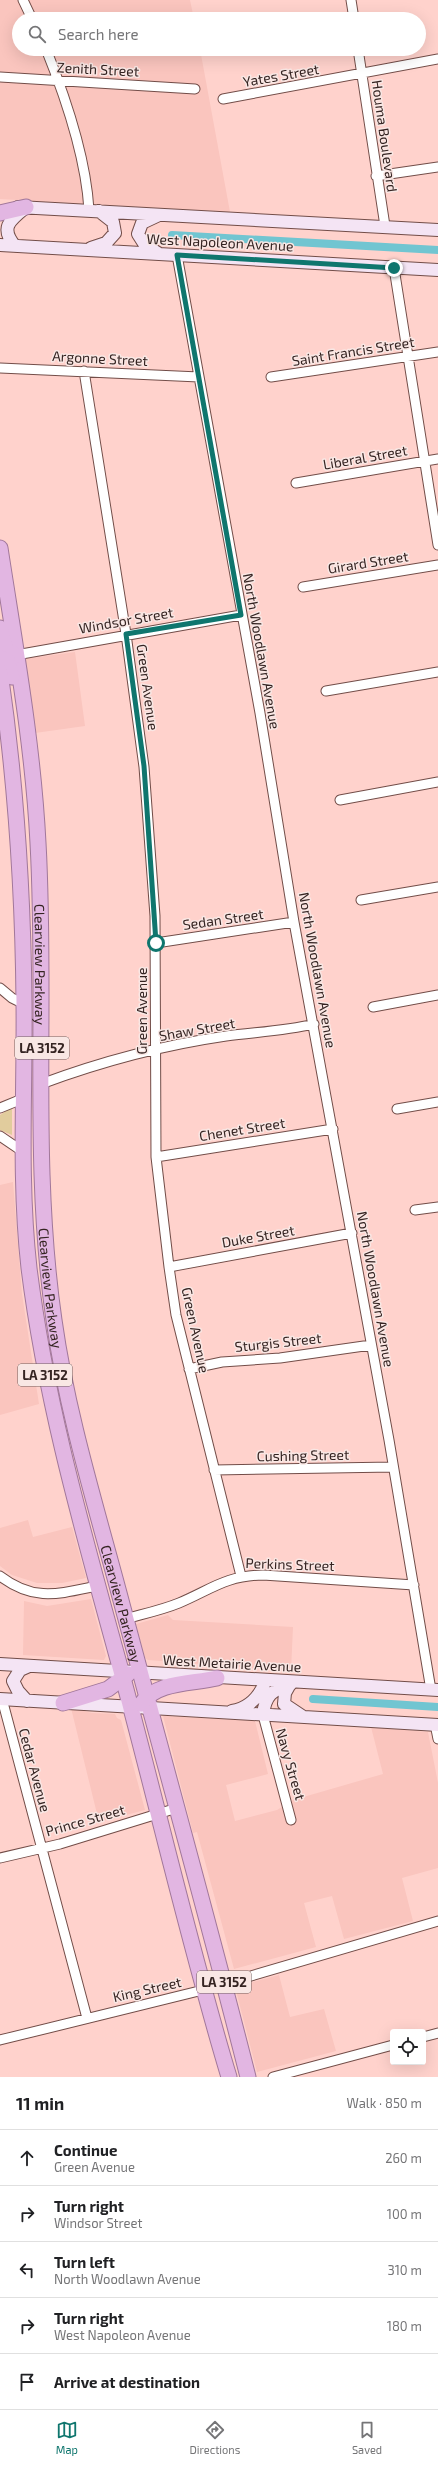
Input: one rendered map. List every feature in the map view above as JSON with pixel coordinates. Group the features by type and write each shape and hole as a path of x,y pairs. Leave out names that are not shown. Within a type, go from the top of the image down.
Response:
{"highway":[{"path":"0,213 26,207"},
{"name":"Clearview Parkway","path":"0,548 22,691 38,841 42,1009 41,1157 47,1263 64,1382 74,1427 134,1652 128,1674 141,1705 135,1730 203,1990 229,2077"},
{"path":"0,628 6,651 16,654"},
{"path":"0,658 7,660 13,685 22,691"},
{"name":"Clearview Parkway","path":"0,672 11,746 21,867 24,1004 22,1151 29,1263 37,1334 66,1470 97,1586 177,1808 248,2077"},
{"path":"24,1020 31,1051 31,1082 41,1084"},
{"path":"22,1099 29,1101 32,1106 32,1132 41,1157"},
{"path":"88,1551 100,1556 108,1585 118,1588"},
{"path":"63,1703 108,1689 128,1674"},
{"path":"141,1705 166,1687 217,1678"},
{"path":"178,1894 199,1888"}],"main road":[{"name":"West Napoleon Avenue","path":"0,205 438,230"},
{"path":"15,246 7,239 4,228 7,221 26,207"},
{"path":"86,249 106,243 115,233 113,222 94,210"},
{"path":"159,254 145,245 138,234 142,223 160,214"},
{"name":"West Napoleon Avenue","path":"0,245 438,270"},
{"name":"West Metairie Avenue","path":"0,1664 128,1674 266,1680 296,1683 434,1690"},
{"path":"27,1701 18,1691 13,1680 20,1670 29,1666"},
{"path":"242,1679 253,1687 251,1702"},
{"path":"225,1713 236,1711 251,1702 261,1693 266,1680"},
{"path":"263,1715 264,1702 271,1693 296,1683"},
{"path":"296,1683 285,1693 284,1704 303,1717"},
{"path":"1,1699 63,1703 141,1705 225,1713 436,1724"}],"street":[{"path":"23,0 29,12"},
{"path":"351,0 353,12"},
{"path":"49,56 59,81 94,210"},
{"name":"Houma Boulevard","path":"359,56 376,176 385,226"},
{"name":"Yates Street","path":"223,99 438,59"},
{"name":"Zenith Street","path":"0,77 195,89"},
{"path":"376,176 438,167"},
{"name":"North Woodlawn Avenue","path":"177,255 294,922 314,1024 434,1690"},
{"path":"394,268 438,545"},
{"name":"Saint Francis Street","path":"271,377 438,352"},
{"name":"Argonne Street","path":"0,368 84,371 199,378"},
{"name":"Green Avenue","path":"84,371 126,634 144,766 156,943 156,1157 169,1266 176,1316 241,1576"},
{"name":"Liberal Street","path":"296,483 438,459"},
{"name":"Girard Street","path":"303,587 438,565"},
{"name":"Windsor Street","path":"16,654 241,615"},
{"path":"326,691 438,672"},
{"path":"340,800 438,782"},
{"path":"361,900 438,887"},
{"name":"Sedan Street","path":"156,943 294,922"},
{"path":"0,988 24,1004"},
{"path":"373,1007 438,995"},
{"name":"Shaw Street","path":"41,1084 155,1051 225,1036 296,1029 314,1024"},
{"path":"0,1108 22,1099"},
{"path":"397,1109 438,1102"},
{"name":"Chenet Street","path":"156,1157 333,1129"},
{"path":"0,1136 22,1151"},
{"path":"415,1210 438,1207"},
{"name":"Duke Street","path":"169,1266 352,1233"},
{"name":"Sturgis Street","path":"189,1369 222,1362 280,1358 371,1345"},
{"name":"Cushing Street","path":"214,1470 393,1467"},
{"name":"Perkins Street","path":"125,1619 178,1604 222,1582 241,1576 263,1575 414,1585"},
{"path":"0,1576 26,1592 62,1593 97,1586"},
{"name":"Cedar Avenue","path":"1,1699 87,2018"},
{"name":"Navy Street","path":"263,1715 291,1820"},
{"path":"436,1724 438,1739"},
{"name":"Prince Street","path":"0,1858 42,1848 177,1808"},
{"name":"King Street","path":"0,2040 203,1990 224,1982 438,1921"},
{"path":"426,2036 438,2033"},
{"path":"273,2077 390,2046"}],"shaded area":[{"path":"0,0 190,0 193,12 12,12 12,56 201,56 230,212 0,199"},
{"path":"75,652 85,726 35,733 25,659"},
{"path":"9,1109 12,1109 12,1135 0,1130 0,1115"},
{"path":"13,1182 22,1294 39,1404 0,1415 0,1185"},
{"path":"28,1520 33,1537 72,1527 86,1578 62,1583 37,1583 12,1575 0,1566 0,1528"},
{"path":"91,1599 106,1656 104,1660 23,1655 24,1601 47,1606"},
{"path":"168,1615 173,1620 293,1627 291,1671 148,1660 145,1658 136,1624"},
{"path":"71,1708 92,1713 115,1714 117,1718 121,1720 145,1810 99,1822"},
{"path":"163,1716 255,1721 268,1774 226,1785 235,1821 277,1810 293,1800 383,1774 371,1727 428,1732 438,1783 438,1868 402,1878 413,1921 344,1939 332,1896 304,1903 316,1947 234,1969 197,1832 193,1833"},
{"path":"279,1975 290,2017 324,2009 336,2051 257,2072 235,1987"}],"waterway":[{"path":"172,235 438,250"},
{"path":"313,1699 438,1707"}],"route":[{"path":"156,943 144,766 138,711 126,634 241,615 177,255 272,259 394,268"}]}
